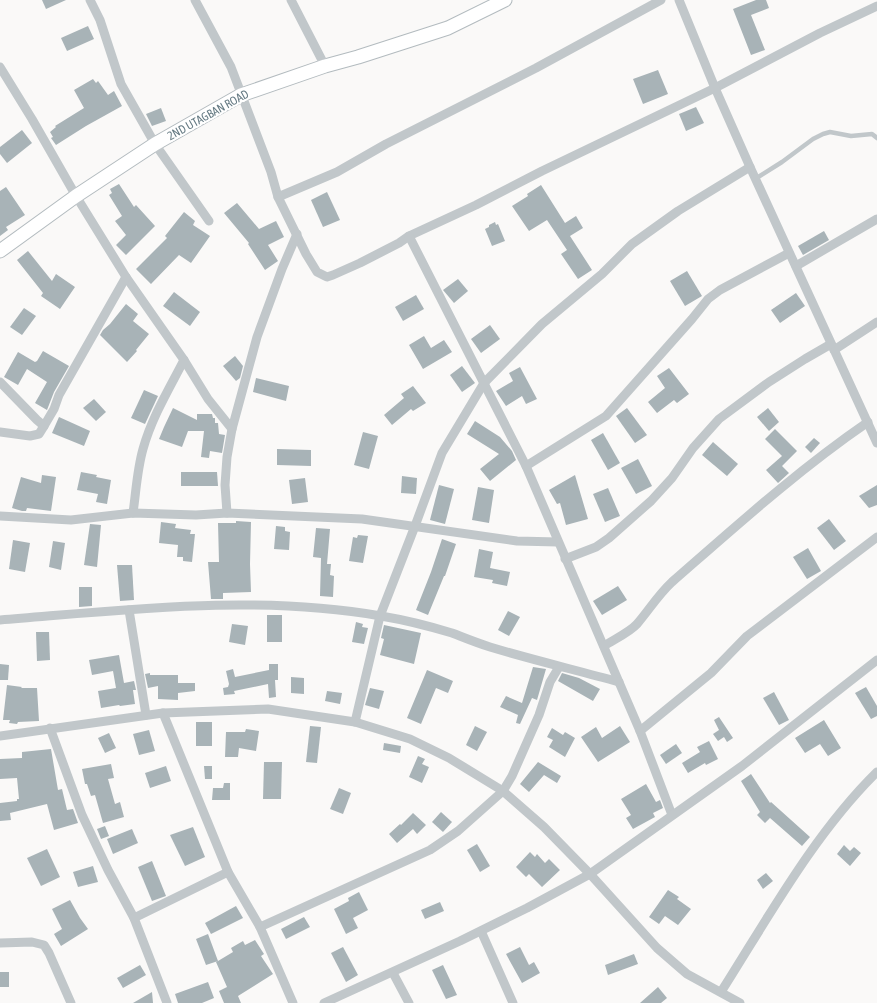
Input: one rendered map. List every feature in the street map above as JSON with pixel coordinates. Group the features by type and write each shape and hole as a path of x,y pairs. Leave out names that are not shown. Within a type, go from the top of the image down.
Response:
{"street":[{"path":"90,0 100,20 121,84 155,144 209,221"},
{"path":"195,0 231,67 271,172 278,197 317,272 326,277 333,276 360,263 399,243 409,236 476,205 542,170 715,88 877,6"},
{"path":"291,0 325,66"},
{"name":"2ND UTAGBAN ROAD","path":"0,251 76,196 155,144 241,95 325,66 448,28 505,0"},
{"path":"278,197 337,172 386,144 529,72 661,0"},
{"path":"679,0 715,88 755,179 877,442"},
{"path":"0,67 32,118 76,196 126,277 184,360 208,399 232,429"},
{"path":"355,722 380,616 442,452 484,383 542,324 602,274 632,244 678,211 750,167"},
{"path":"796,266 877,219"},
{"path":"226,514 225,485 227,457 232,429 258,337 282,269 297,234"},
{"path":"409,236 526,466 640,731 672,815"},
{"path":"526,466 606,416 708,299 720,290 789,253"},
{"path":"0,432 30,436 39,434 54,409 59,395 126,277"},
{"path":"566,559 600,544 609,538 651,502 672,478 693,448 719,418 769,382 877,322"},
{"path":"133,513 143,449 156,413 184,360"},
{"path":"0,382 44,426"},
{"path":"604,646 636,626 660,594 724,536 834,445 868,422"},
{"path":"0,516 71,520 133,513 196,515 226,514 362,519 517,541 558,542"},
{"path":"640,731 711,673 747,636 877,537"},
{"path":"0,620 227,604 281,605 380,616 414,622 489,647 618,682"},
{"path":"129,610 146,715"},
{"path":"324,1003 393,973 481,931 590,874 742,766 877,660"},
{"path":"260,927 430,850 458,830 503,791 524,751 539,715 550,682 559,667"},
{"path":"0,736 163,713 268,709 355,722 410,739 449,758 503,791 544,827 590,874 657,948 687,974 740,1003"},
{"path":"163,713 228,872 260,927 293,1003"},
{"path":"50,728 82,815 108,870 134,918 167,1003"},
{"path":"721,992 801,867 832,823 858,791 877,772"},
{"path":"134,918 228,872"},
{"path":"481,931 513,1003"},
{"path":"0,943 32,942 44,945 71,1003"},
{"path":"393,973 409,1003"}],"lane":[{"path":"755,179 782,162 813,139 823,134 830,132 851,136 872,134 877,138"}],"building":[{"path":"42,0 66,0 46,9"},
{"path":"756,0 766,0 769,8 751,15 765,50 751,55 733,9"},
{"path":"88,26 94,39 67,51 61,38"},
{"path":"658,70 668,94 643,104 633,79"},
{"path":"93,79 96,83 98,81 108,95 114,91 122,106 56,145 51,138 53,137 50,132 56,127 55,126 84,108 74,90"},
{"path":"696,107 704,123 686,131 679,114"},
{"path":"161,108 166,121 152,126 146,114"},
{"path":"22,130 32,143 7,163 0,154 0,147"},
{"path":"119,184 134,207 136,205 155,226 126,255 116,245 126,235 115,221 122,216 109,195 112,193 110,189"},
{"path":"541,185 565,223 576,216 583,228 570,236 592,270 578,279 561,254 567,250 547,220 529,231 512,206 528,196 527,194"},
{"path":"6,187 25,215 6,227 8,230 0,236 0,191"},
{"path":"327,192 340,220 323,227 311,200"},
{"path":"237,203 259,229 276,221 284,237 268,245 278,261 265,270 248,244 249,243 224,213"},
{"path":"184,212 195,221 193,225 210,236 191,263 179,255 151,284 136,269 167,238 165,236"},
{"path":"495,222 496,225 498,224 505,241 492,246 485,229"},
{"path":"824,231 829,240 803,255 798,246"},
{"path":"28,251 52,281 56,274 75,287 60,309 41,296 43,293 17,260"},
{"path":"687,271 702,296 685,306 670,281"},
{"path":"458,279 468,291 454,303 443,290"},
{"path":"174,292 200,312 190,326 163,306"},
{"path":"796,293 805,306 780,323 771,310"},
{"path":"416,295 424,309 403,321 395,307"},
{"path":"126,304 138,314 133,321 149,334 127,362 100,335"},
{"path":"24,308 36,316 22,335 10,327"},
{"path":"490,325 500,339 481,353 471,339"},
{"path":"424,336 431,348 444,340 452,352 423,369 409,345"},
{"path":"43,351 69,366 54,392 47,410 35,403 47,382 27,369 18,385 4,377 18,352 35,362"},
{"path":"235,356 243,366 240,378 236,381 223,366"},
{"path":"462,366 475,383 462,392 450,375"},
{"path":"520,367 537,399 526,404 522,396 506,406 496,391 513,381 509,373"},
{"path":"669,368 689,394 677,403 674,400 657,413 648,402 665,388 657,376"},
{"path":"256,378 289,386 286,401 253,392"},
{"path":"413,386 426,403 413,411 411,409 392,425 384,415 404,398 401,394"},
{"path":"144,390 158,396 145,424 131,418"},
{"path":"94,399 106,412 96,421 83,408"},
{"path":"173,408 197,420 197,414 212,414 213,418 215,418 215,423 218,423 219,434 225,435 222,453 210,451 209,458 201,457 204,431 188,431 182,447 159,439"},
{"path":"627,408 647,435 635,443 616,416"},
{"path":"768,408 779,422 769,431 757,417"},
{"path":"59,417 90,431 84,446 52,433"},
{"path":"475,421 500,437 512,451 516,460 490,481 480,469 499,454 467,434"},
{"path":"775,429 797,451 782,466 789,473 778,483 766,470 782,456 765,439"},
{"path":"363,432 378,436 369,469 354,465"},
{"path":"603,433 620,463 608,470 591,440"},
{"path":"814,438 820,443 811,453 805,447"},
{"path":"713,442 738,464 727,476 702,455"},
{"path":"277,449 311,450 311,466 277,465"},
{"path":"638,459 652,486 636,494 621,468"},
{"path":"81,472 97,475 96,477 111,480 107,504 96,502 98,494 77,490"},
{"path":"181,472 217,472 218,486 181,486"},
{"path":"42,475 56,477 51,511 27,508 26,511 22,511 12,508 21,477 41,483"},
{"path":"575,475 588,519 566,525 560,503 557,504 549,490"},
{"path":"402,476 417,478 416,494 401,493"},
{"path":"305,478 308,502 292,504 289,480"},
{"path":"439,485 454,489 445,524 430,520"},
{"path":"877,485 877,505 869,508 859,496"},
{"path":"478,487 494,490 489,523 472,520"},
{"path":"608,488 620,516 605,522 593,494"},
{"path":"829,519 846,541 834,550 817,528"},
{"path":"236,521 251,522 251,592 223,593 223,599 211,599 208,562 219,562 218,523 236,523"},
{"path":"161,522 176,524 175,528 191,530 190,534 195,534 192,562 183,561 183,557 177,557 178,545 159,543"},
{"path":"90,524 101,525 97,567 84,565"},
{"path":"276,526 285,527 285,531 290,532 289,550 274,549"},
{"path":"316,528 330,529 327,564 331,564 330,575 334,576 333,597 320,596 321,558 313,557"},
{"path":"358,535 368,536 363,563 349,561 353,537 357,538"},
{"path":"442,539 456,544 445,576 428,615 416,610"},
{"path":"13,540 30,543 25,572 9,569"},
{"path":"53,541 65,543 61,570 49,567"},
{"path":"808,548 821,571 807,579 793,557"},
{"path":"479,549 493,552 490,568 510,572 507,586 492,583 493,580 474,577"},
{"path":"117,565 132,565 134,600 120,601"},
{"path":"618,586 627,600 602,615 593,601"},
{"path":"79,587 92,587 92,606 79,607"},
{"path":"508,611 520,617 509,636 498,630"},
{"path":"267,615 282,615 282,642 267,642"},
{"path":"356,622 363,624 362,627 368,628 364,644 352,642"},
{"path":"232,624 248,626 245,645 229,642"},
{"path":"384,625 421,633 414,664 380,655 384,639 381,638"},
{"path":"36,632 49,632 50,660 37,661"},
{"path":"119,655 124,683 134,681 136,690 133,690 135,704 101,708 98,691 116,688 113,671 92,675 89,660"},
{"path":"0,664 9,665 8,680 0,680"},
{"path":"269,664 278,664 278,680 275,680 276,697 269,698 268,684 234,691 235,694 224,695 223,688 228,687 229,684 226,671 233,669 235,677 269,670"},
{"path":"533,667 546,669 537,700 532,698 520,724 516,723 518,715 500,707 506,696 522,703"},
{"path":"427,670 453,681 448,693 436,688 421,724 407,718"},
{"path":"150,673 150,675 178,675 178,683 195,683 195,691 178,693 178,700 158,699 158,686 148,688 145,674"},
{"path":"562,673 579,678 600,689 593,701 558,681"},
{"path":"291,677 304,678 304,694 291,693"},
{"path":"7,685 22,687 21,688 37,688 39,721 18,722 17,724 9,723 10,720 3,720"},
{"path":"866,687 877,706 877,716 871,719 855,693"},
{"path":"370,688 384,691 379,709 365,705"},
{"path":"327,691 342,693 340,704 325,701"},
{"path":"774,692 789,720 779,725 763,698"},
{"path":"719,717 733,738 727,742 724,737 718,741 713,734 719,730 714,720"},
{"path":"824,720 841,748 828,756 820,744 805,753 795,738"},
{"path":"196,722 212,722 212,746 196,746"},
{"path":"310,726 321,727 317,763 306,762"},
{"path":"475,726 487,732 477,751 466,745"},
{"path":"620,726 630,742 598,762 581,737 596,727 602,738"},
{"path":"552,728 563,735 565,732 575,738 565,757 549,747 553,740 547,737"},
{"path":"246,729 259,731 256,751 239,748 238,757 225,757 226,732 245,732"},
{"path":"149,730 155,751 139,755 133,734"},
{"path":"109,733 116,748 105,753 98,738"},
{"path":"709,741 718,759 706,765 705,763 688,773 682,763 700,752 697,747"},
{"path":"384,743 401,746 400,753 383,750"},
{"path":"676,744 682,753 666,764 660,755"},
{"path":"51,749 58,790 62,789 67,810 73,809 78,823 54,830 47,804 10,813 11,820 0,821 0,803 17,801 17,799 19,799 17,778 0,779 0,759 22,758 22,752"},
{"path":"418,756 425,759 422,764 429,767 422,783 409,777"},
{"path":"264,762 282,762 281,799 263,799"},
{"path":"538,762 561,776 557,783 544,775 529,792 520,784"},
{"path":"111,764 114,778 108,779 115,804 120,802 124,817 103,823 95,795 91,796 87,784 85,784 82,769"},
{"path":"166,766 171,781 150,788 145,773"},
{"path":"204,766 212,766 212,779 205,779"},
{"path":"751,774 770,803 771,802 810,837 802,846 770,818 765,823 757,815 760,812 741,781"},
{"path":"224,783 230,783 230,800 212,800 213,788 223,788"},
{"path":"646,784 656,802 660,800 663,808 653,813 655,817 633,829 626,818 631,815 621,799"},
{"path":"339,788 351,793 343,814 330,809"},
{"path":"441,812 452,822 443,832 432,822"},
{"path":"413,813 426,825 417,834 413,829 397,843 389,834"},
{"path":"105,826 109,836 101,839 97,829"},
{"path":"193,827 205,857 185,866 170,835"},
{"path":"132,829 138,843 113,854 107,839"},
{"path":"477,844 490,866 480,872 467,850"},
{"path":"844,845 850,851 854,847 861,853 850,866 837,854"},
{"path":"47,849 60,877 41,886 27,858"},
{"path":"530,852 535,857 537,854 545,863 549,859 560,870 542,887 529,874 526,877 516,867"},
{"path":"152,861 166,896 152,901 138,867"},
{"path":"93,866 98,882 78,887 73,872"},
{"path":"766,873 773,881 763,889 757,880"},
{"path":"668,890 679,897 677,899 691,909 678,925 665,916 659,924 649,917"},
{"path":"359,892 368,910 353,918 358,928 346,934 334,909 349,901 348,898"},
{"path":"70,900 88,929 61,946 54,934 62,929 52,909"},
{"path":"440,902 444,911 425,919 421,910"},
{"path":"236,906 243,918 211,934 205,923"},
{"path":"304,917 310,927 286,939 281,929"},
{"path":"208,934 218,961 206,965 196,939"},
{"path":"255,940 264,954 261,956 273,974 238,996 241,1003 224,1003 219,991 227,987 216,962 233,952 231,948 243,941 245,945"},
{"path":"343,947 358,975 346,982 331,953"},
{"path":"520,947 529,965 534,962 540,973 522,983 506,954"},
{"path":"634,954 638,964 608,975 605,965"},
{"path":"140,965 146,975 123,988 117,978"},
{"path":"443,965 457,995 446,999 432,970"},
{"path":"0,972 9,972 9,987 0,987"},
{"path":"208,982 214,998 202,1003 178,1003 175,994"},
{"path":"658,987 667,998 661,1003 640,1003"},
{"path":"152,992 153,1003 133,1003"}]}
